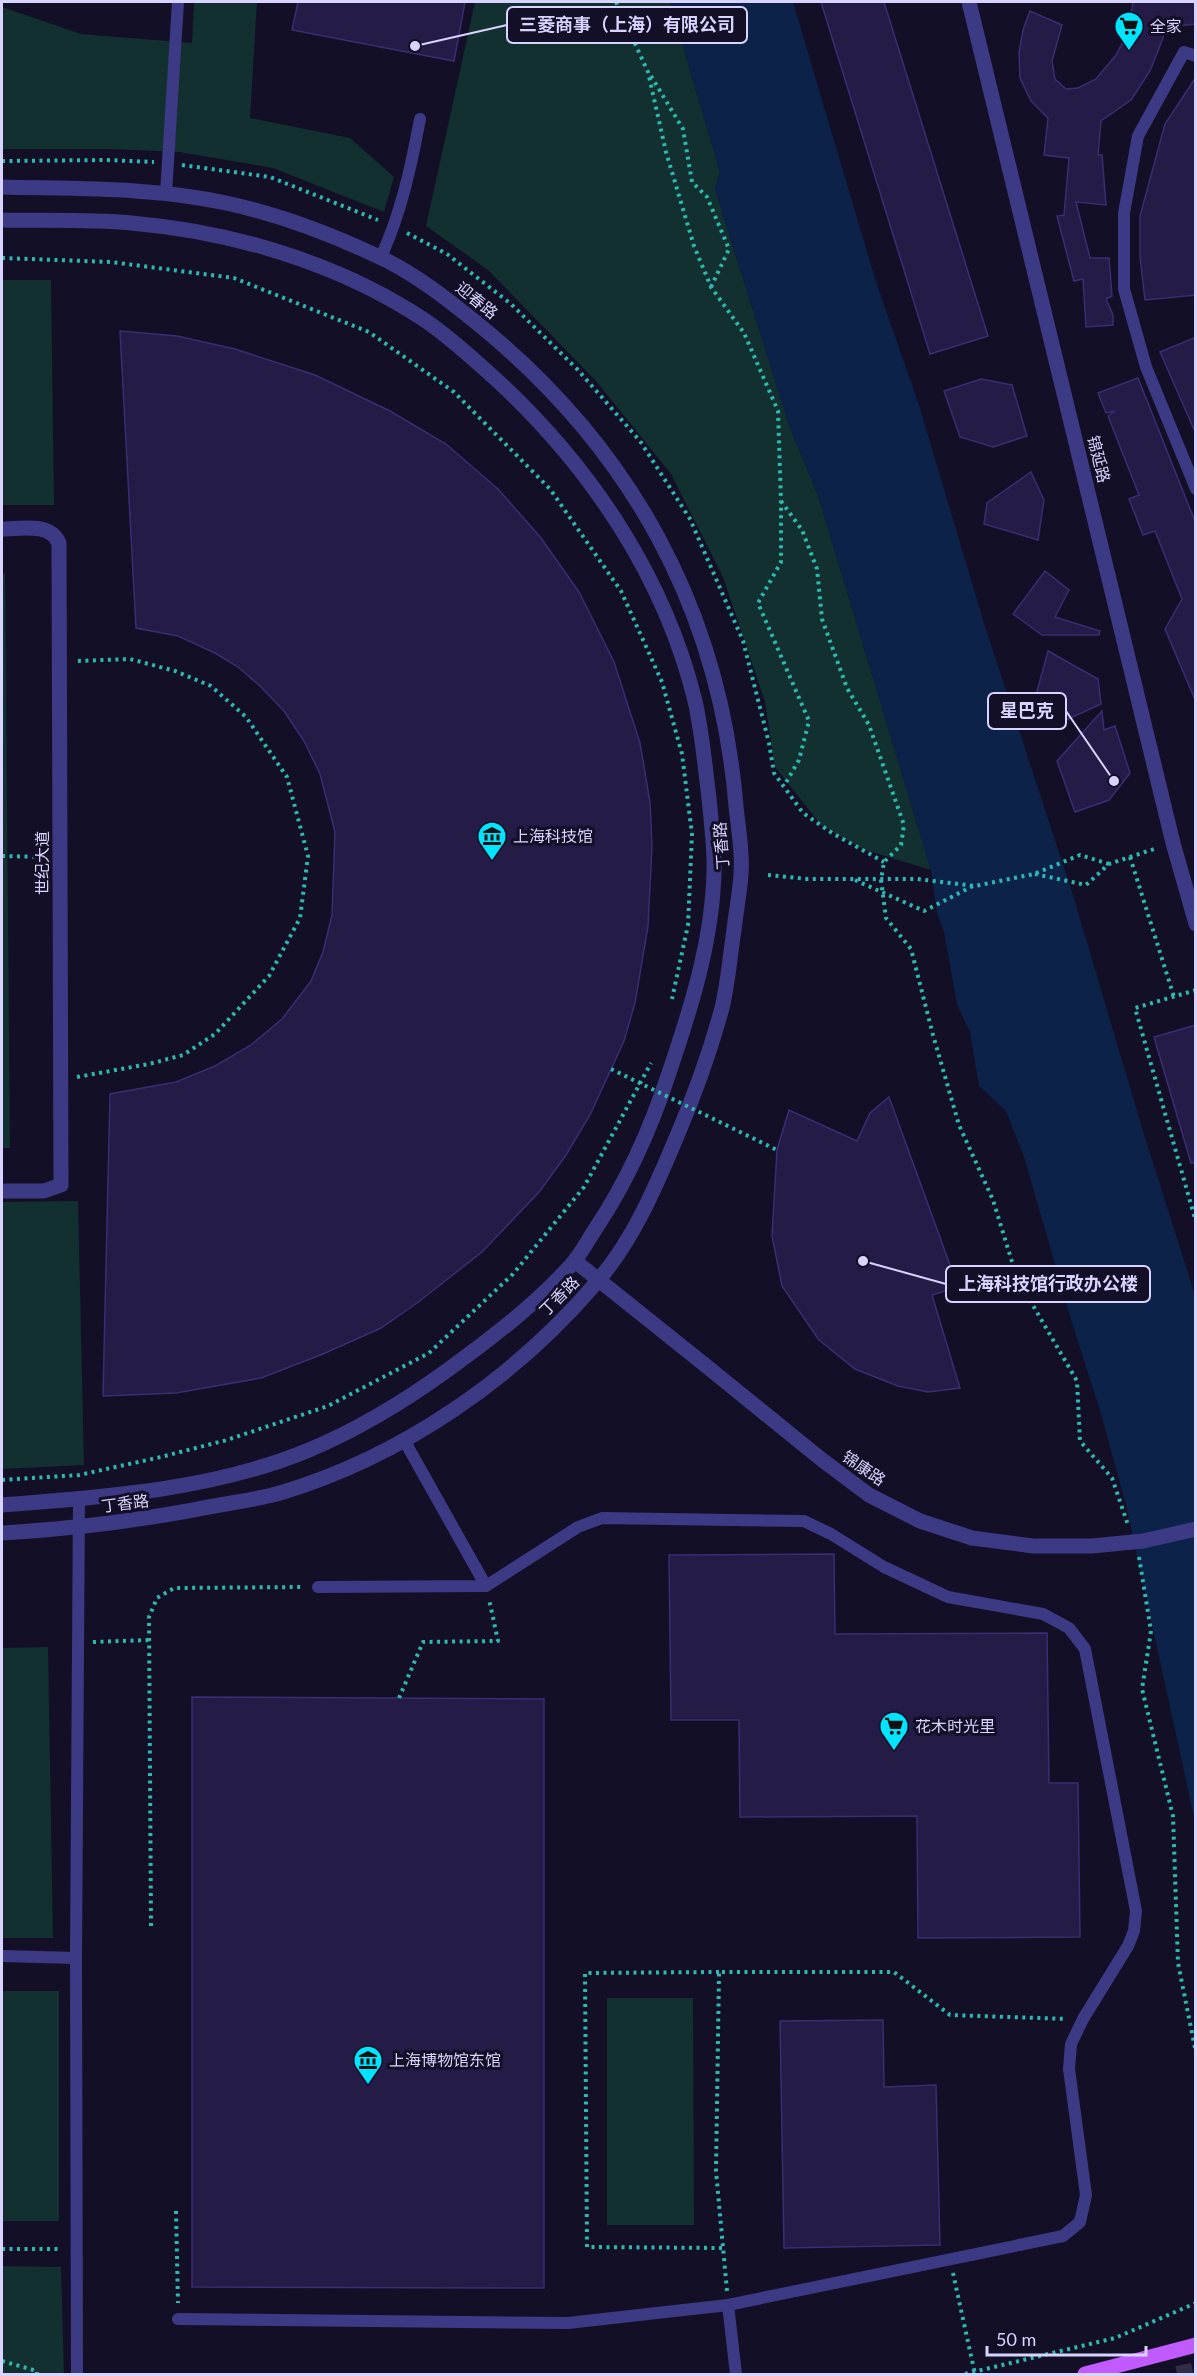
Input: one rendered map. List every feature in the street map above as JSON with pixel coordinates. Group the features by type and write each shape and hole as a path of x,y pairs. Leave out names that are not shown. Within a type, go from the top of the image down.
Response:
{"main road":[{"path":"1085,2374 1196,2345"}],"street":[{"name":"锦延路","path":"969,2 1189,876 1196,924"},
{"name":"迎春路","path":"2,187 135,190 226,202 318,230 381,257 440,294 497,339 551,390 600,447 645,512 681,579 708,652 725,719"},
{"name":"丁香路","path":"2,220 128,223 175,228 266,247 306,261 374,292 428,322 479,364 528,409 577,464 618,523 648,574 680,655 696,704 706,772 714,872 707,940 691,1009 663,1091 636,1159 607,1211 575,1261 508,1327 402,1402 308,1451 265,1466 213,1479 154,1489 2,1504"},
{"name":"世纪大道","path":"2,529 41,529 51,532 59,543 62,1185 44,1191 2,1191"},
{"name":"丁香路","path":"2,1533 161,1517 278,1494 353,1465 404,1440 468,1400 521,1357 599,1280 634,1227 661,1174 697,1090 723,1003 742,871 735,788 725,719"},
{"name":"锦康路","path":"575,1261 837,1471 869,1495 920,1521 972,1538 1033,1546 1092,1546 1143,1541 1196,1529"}],"lane":[{"path":"166,194 178,2"},
{"path":"1196,56 1184,52 1138,136 1124,213 1124,290 1146,367 1196,489"},
{"path":"381,257 394,227 409,175 420,119"},
{"path":"404,1440 486,1587"},
{"path":"77,2374 75,1958 79,1497"},
{"path":"178,2319 568,2323 728,2305 1063,2236 1080,2222 1086,2195 1069,2069 1071,2043 1083,2019 1128,1946 1134,1931 1136,1911 1085,1649 1069,1628 1043,1614 948,1598 884,1567 831,1534 804,1521 602,1518 578,1527 486,1587 318,1587"},
{"path":"2,1956 75,1958"},
{"path":"728,2305 736,2374"}],"path":[{"path":"616,2 648,72 682,129 692,182 707,197 729,249 711,287"},
{"path":"648,72 666,152 694,246 711,287 744,333 778,411 781,562 758,603 809,721 799,760 784,786"},
{"path":"2,258 111,262 234,278 369,332 454,392 550,489 621,591 662,682 681,754 692,834 688,925 670,1005"},
{"path":"781,501 802,530 817,569 822,619 847,687 869,725 904,825 901,845 884,862 881,880 886,918 911,949 959,1125 993,1200 1017,1278 1077,1381 1080,1441 1112,1478 1131,1533"},
{"path":"59,662 130,659 175,671 211,686 246,717 287,777 308,856 300,918 269,976 215,1034 183,1055 149,1064 61,1079"},
{"path":"1034,874 1086,885 1109,864 1144,851"},
{"path":"855,880 924,911 975,886 1034,874 1080,855 1109,864"},
{"path":"2,856 60,858"},
{"path":"1130,857 1174,997"},
{"path":"768,875 807,879 917,879 975,886"},
{"path":"1196,990 1136,1008 1196,1222"},
{"path":"2,1480 79,1475 227,1440 328,1406 429,1353 513,1274 584,1187 653,1061"},
{"path":"611,1069 777,1150"},
{"path":"1139,1555 1151,1631 1142,1689 1173,1816 1178,1963 1196,2053"},
{"path":"151,1926 149,1617 157,1599 174,1588 318,1587"},
{"path":"399,1698 423,1642 498,1641 486,1587"},
{"path":"78,1642 149,1640"},
{"path":"719,1972 716,2171 728,2305"},
{"path":"723,2248 587,2247 585,1973 894,1972 950,2015 1083,2019"},
{"path":"176,2211 178,2319"},
{"path":"2,2249 77,2249"},
{"path":"950,2260 975,2373"},
{"path":"965,2374 1115,2338 1196,2302"},
{"path":"2,2361 37,2371 37,2374"}],"green space":[{"path":"194,2 257,2 250,118 350,138 394,177 384,212 273,168 179,152 111,149 2,149 2,7 81,34 192,43"},
{"path":"475,2 670,2 720,172 715,189 790,428 818,495 931,870 862,849 821,825 775,767 765,702 723,577 671,474 596,381 488,270 426,226"},
{"path":"2,280 51,280 54,505 2,505"},
{"path":"2,574 5,574 10,1148 2,1148"},
{"path":"78,1201 84,1465 2,1469 2,1202"},
{"path":"48,1647 53,1938 2,1938 2,1648"},
{"path":"2,1991 59,1991 59,2221 2,2221"},
{"path":"607,1998 693,1998 694,2225 607,2225"},
{"path":"2,2266 61,2267 64,2374 2,2374"}],"water":[{"path":"670,2 793,2 876,282 919,405 983,620 1072,892 1143,1131 1195,1295 1195,1822 1126,1505 1101,1414 1024,1157 1006,1111 979,1086 970,1032 957,1004 944,932 937,914 931,870 818,495 790,428 715,189 720,172"}],"building":[{"path":"298,2 465,2 454,61 292,30"},
{"path":"821,2 884,2 988,336 930,354"},
{"path":"1133,2 1196,2 1196,24 1165,27 1150,71 1131,100 1101,121 1098,155 1102,155 1106,205 1076,202 1090,258 1109,258 1112,296 1106,299 1113,315 1113,325 1086,327 1083,279 1074,281 1057,216 1064,215 1069,158 1044,155 1048,118 1031,101 1020,78 1019,53 1023,30 1030,11 1062,25 1052,61 1055,79 1066,89 1078,88 1096,79 1116,55 1128,32"},
{"path":"1196,77 1196,295 1145,300 1140,257 1140,216 1165,124"},
{"name":"上海科技馆","path":"120,331 177,336 235,349 315,375 390,411 446,444 498,489 541,538 579,592 614,662 640,743 650,802 652,847 648,926 635,1003 624,1041 590,1115 566,1155 540,1191 482,1252 381,1328 261,1378 176,1393 103,1396 110,1094 176,1082 215,1066 251,1045 282,1019 311,981 323,952 332,915 335,832 320,774 304,741 284,711 259,685 238,667 215,653 178,636 136,628"},
{"path":"1196,337 1196,434 1160,352"},
{"path":"1138,378 1196,524 1196,702 1165,629 1182,599 1155,531 1143,535 1129,499 1139,495 1108,416 1115,411 1106,413 1098,393"},
{"path":"981,379 1012,385 1027,436 993,447 960,437 944,391"},
{"path":"1031,472 1044,500 1038,540 984,524 987,503"},
{"path":"1045,571 1069,590 1055,617 1100,631 1099,635 1042,635 1013,614"},
{"path":"1048,651 1098,679 1101,704 1051,727 1043,695 1036,695"},
{"path":"1102,711 1104,730 1115,726 1130,773 1109,800 1075,812 1057,761"},
{"path":"1196,1025 1196,1163 1191,1163 1154,1037"},
{"path":"889,1097 958,1287 932,1295 960,1388 928,1392 898,1386 855,1369 819,1340 782,1286 772,1236 777,1150 789,1110 857,1141 870,1113"},
{"name":"花木时光里","path":"834,1554 835,1634 1047,1633 1049,1783 1078,1783 1080,1937 918,1938 917,1816 740,1817 739,1720 671,1720 669,1555"},
{"name":"上海博物馆东馆","path":"192,1697 544,1699 544,2288 192,2287"},
{"path":"883,2020 884,2087 936,2085 940,2245 784,2248 780,2021"}],"tunnel":[{"path":"1177,2374 1196,2370"}],"place":[{"name":"三菱商事（上海）有限公司","path":"415,46"},
{"name":"全家","path":"1129,52"},
{"name":"星巴克","path":"1114,781"},
{"name":"上海科技馆","path":"492,862"},
{"name":"上海科技馆行政办公楼","path":"863,1261"},
{"name":"花木时光里","path":"894,1752"},
{"name":"上海博物馆东馆","path":"368,2086"}]}
